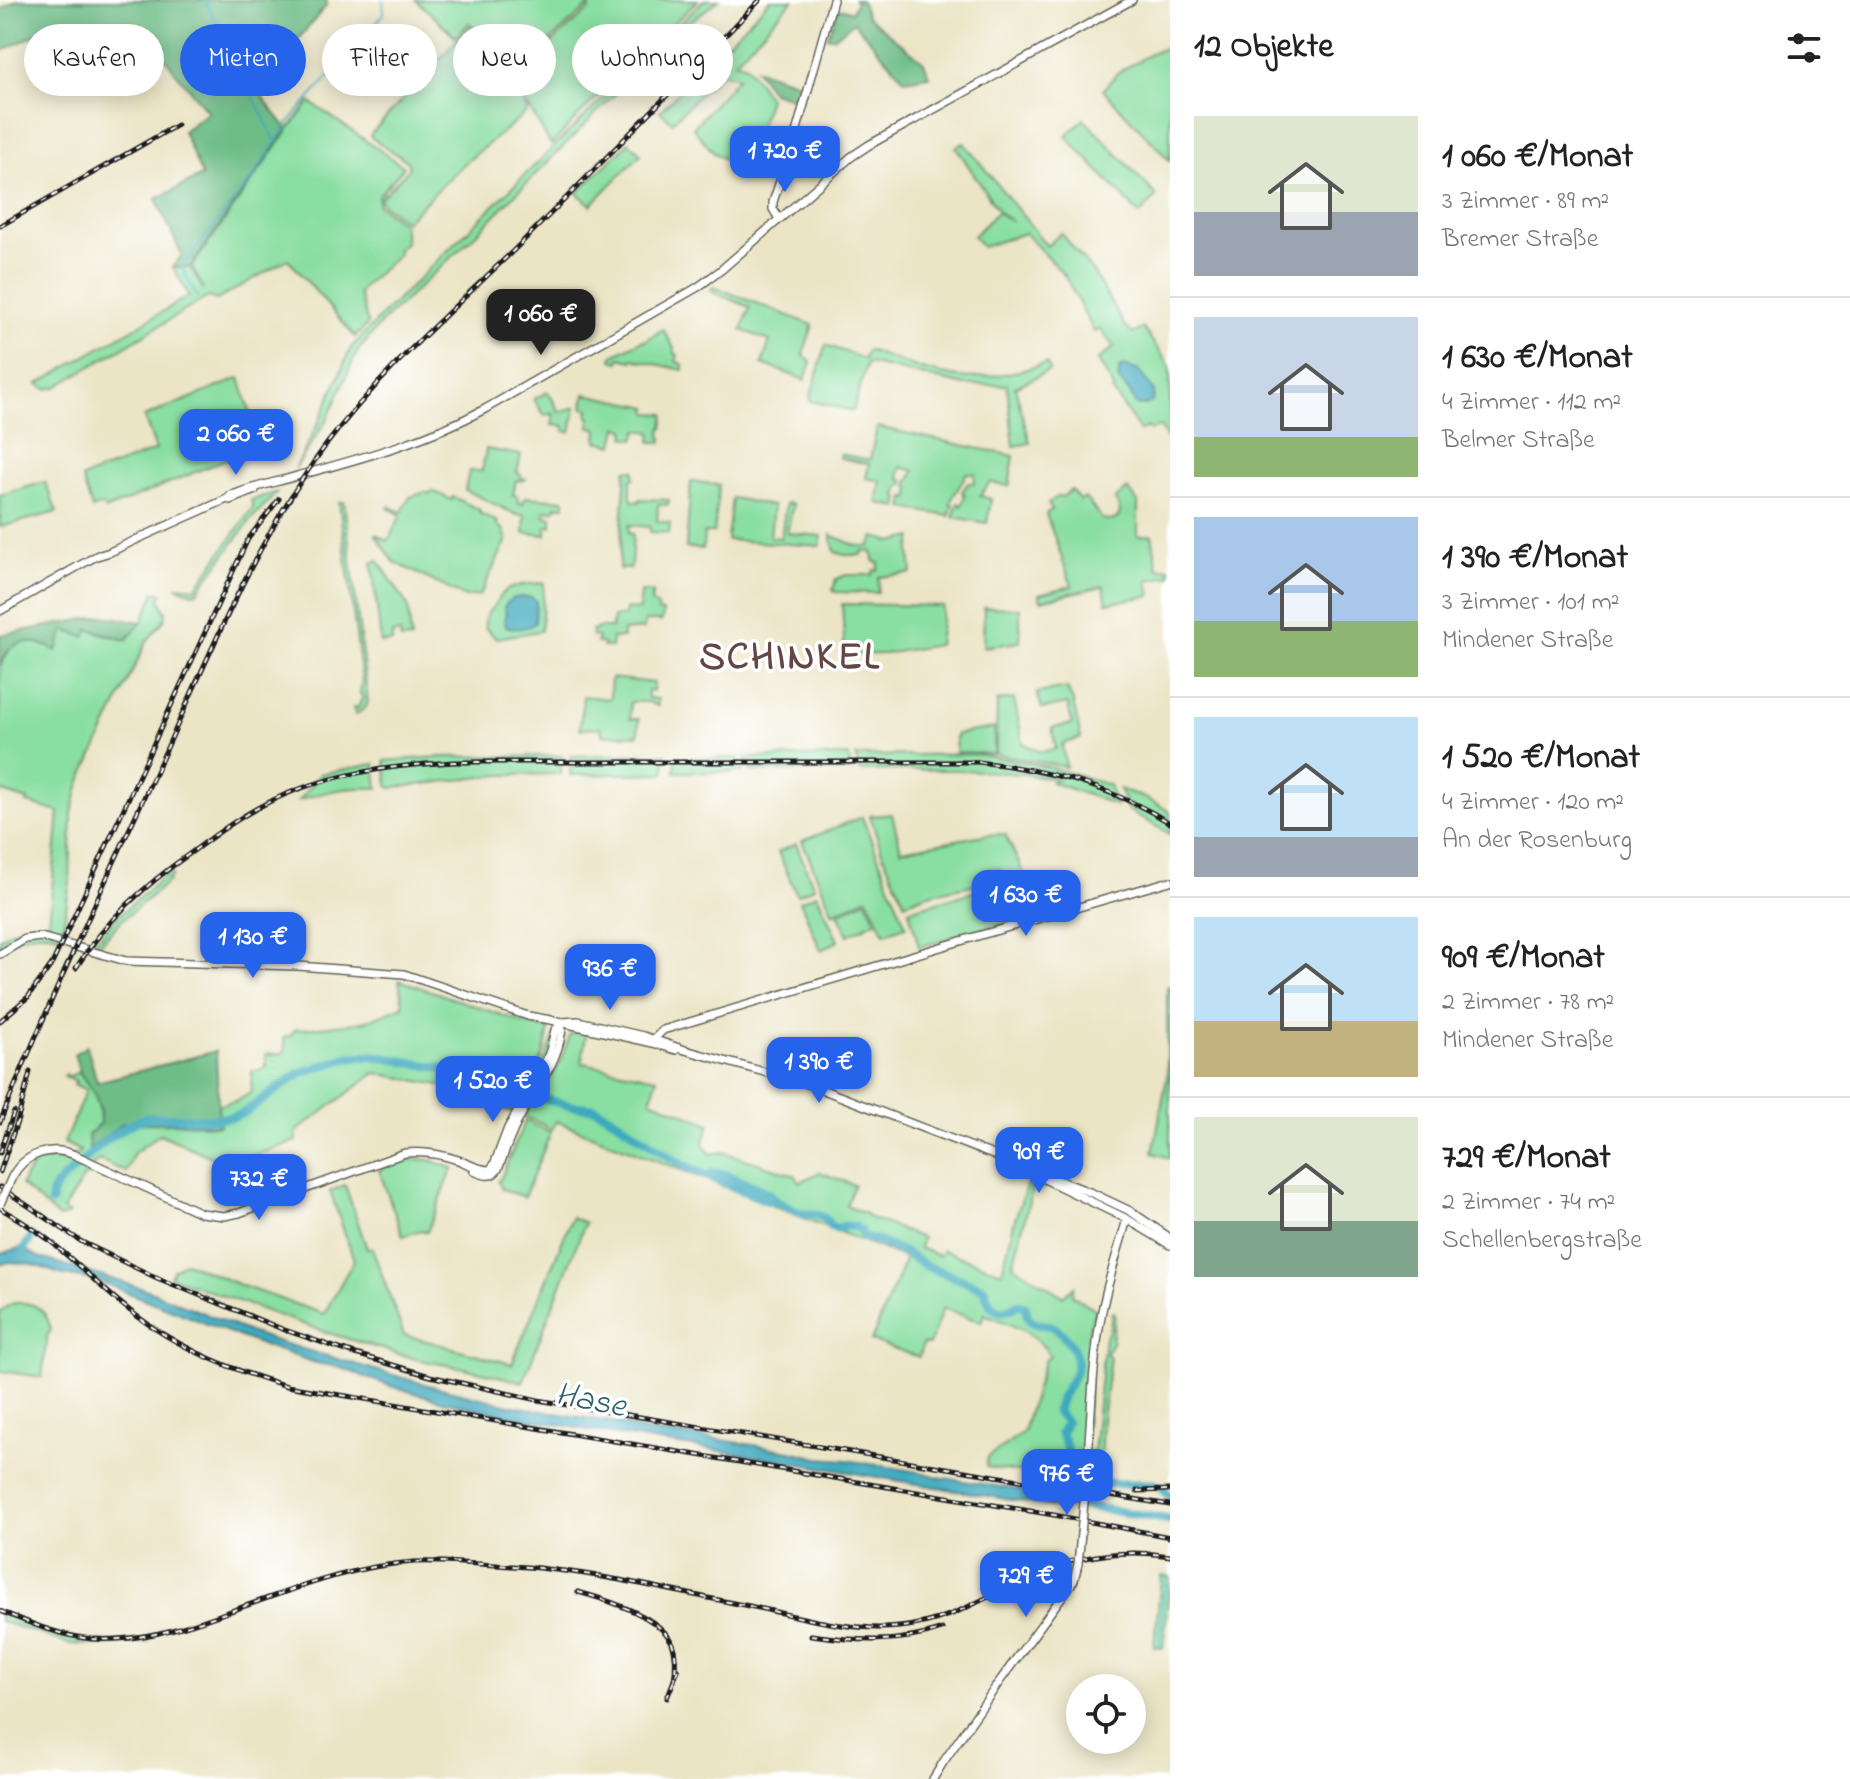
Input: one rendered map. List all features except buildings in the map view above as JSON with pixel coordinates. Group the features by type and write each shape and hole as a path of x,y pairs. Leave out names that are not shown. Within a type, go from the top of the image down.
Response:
{"main road":[{"path":"779,219 773,202 796,133 833,0"},
{"path":"0,611 75,567 231,495 430,435 485,409 698,287 869,145 1132,0"},
{"path":"653,1041 663,1030 1170,881"},
{"path":"0,954 25,939 41,937 126,961 390,972 418,977 528,1016 653,1041 676,1050 808,1084 1073,1185 1117,1204 1170,1238"},
{"path":"434,1154 484,1175 491,1172 508,1128 534,1087 548,1058 555,1030 562,1022"},
{"path":"0,1204 18,1167 39,1154 53,1151 68,1152 201,1213 224,1216 413,1152 445,1156 491,1172"},
{"path":"1022,1167 1127,1219 1170,1245"},
{"path":"933,1779 1074,1580 1087,1472 1096,1350 1110,1275 1127,1219"}],"green space":[{"path":"17,0 327,0 326,6 306,30 306,24 180,24 180,77 164,57 164,24 24,24 24,40 0,52 0,10"},
{"path":"416,0 698,0 673,24 573,24 590,9 589,6 556,35 556,24 469,23 453,24 453,34"},
{"path":"704,0 719,0 686,24 679,24"},
{"path":"770,0 793,0 735,61 746,65 769,98 745,172 714,153 693,128 721,96 733,96 733,83 738,77 733,76 733,37"},
{"path":"854,0 861,0 867,16 924,62 929,76 905,80 854,22 834,37 827,37 838,10 851,12 856,3"},
{"path":"572,25 572,96 598,96 551,145 522,96 556,96 556,39"},
{"path":"453,45 453,96 519,96 528,111 465,163 406,221 379,199 407,171 407,161 370,135 406,96 437,96 437,62"},
{"path":"1170,46 1170,161 1103,90 1117,73"},
{"path":"756,69 804,85 800,101 772,92"},
{"path":"195,96 261,96 288,130 190,267 173,267 182,255 156,199 202,176 183,131 208,112"},
{"path":"606,96 613,96 474,236 383,321 357,352 327,420 295,469 351,348"},
{"path":"675,96 698,96 672,122 660,111"},
{"path":"310,102 404,167 378,196 378,205 403,223 406,242 397,250 399,254 359,293 368,324 355,337 288,259 217,300 208,297 56,387 46,389 38,384 189,296 173,267 190,267 204,290 192,267"},
{"path":"1084,119 1157,196 1140,215 1066,136"},
{"path":"629,142 641,154 591,205 577,193"},
{"path":"964,143 1047,246 1061,233 1093,272 1124,325 1133,334 1143,328 1170,366 1170,444 1160,426 1150,431 1148,427 1140,431 1112,390 1114,388 1098,360 1114,347 1100,329 1094,332 1065,276 1025,233 982,247 973,236 997,212 1012,222 998,211 956,147"},
{"path":"714,287 813,325 803,354 811,362 805,380 762,364 770,341 742,330 750,307 714,293 711,289"},
{"path":"663,329 678,355 676,362 683,364 683,370 633,359 612,360 613,355"},
{"path":"826,345 864,359 867,350 959,377 1003,374 1046,363 1050,370 1015,387 1030,443 1014,446 1007,385 964,385 867,363 853,411 811,401"},
{"path":"240,378 260,445 105,510 103,505 92,509 82,478 156,450 144,417"},
{"path":"548,392 560,412 576,407 571,432 564,431 565,426 552,425 554,414 544,415 534,399"},
{"path":"585,394 649,407 648,413 665,414 662,442 651,442 652,432 638,430 635,439 625,437 626,429 618,427 614,445 597,441 598,429 589,426 589,409 583,408"},
{"path":"877,427 1014,456 1009,486 990,482 980,496 991,499 987,523 953,517 965,495 962,492 968,483 974,483 975,474 966,473 950,504 953,504 949,516 903,508 911,489 907,485 915,471 901,467 899,477 904,480 899,487 898,507 877,503 881,481 866,478 869,464 840,458 840,454 870,460"},
{"path":"486,449 521,455 517,473 526,479 516,480 513,495 518,496 519,503 523,504 525,497 565,500 565,506 544,511 545,516 552,517 552,526 546,526 546,535 524,533 525,515 517,515 465,490 469,471 482,471"},
{"path":"626,470 634,470 634,478 631,479 633,501 669,500 668,505 658,505 657,521 670,523 669,533 650,532 650,527 629,525 629,533 633,534 631,568 619,569"},
{"path":"691,481 719,485 714,533 704,533 703,549 686,548"},
{"path":"45,482 57,512 0,527 0,495"},
{"path":"1128,489 1138,502 1138,536 1152,535 1158,569 1170,568 1170,576 1148,580 1151,596 1107,603 1104,586 1041,600 1039,594 1072,586 1046,514 1052,509 1048,504 1071,490 1080,501 1085,498 1102,519 1111,521 1118,518 1120,512 1115,500"},
{"path":"432,491 480,510 479,513 498,522 496,525 503,529 507,540 480,595 465,597 394,562 375,534 388,541 401,515 389,506 402,512 410,497"},
{"path":"278,492 253,517 197,592 178,588 196,588 253,507 251,500"},
{"path":"732,498 773,506 770,537 781,538 786,503 793,504 787,533 822,536 820,546 727,540"},
{"path":"339,502 344,502 368,702 356,715 353,707 357,709 363,697 360,694 362,681"},
{"path":"831,535 854,545 869,547 875,537 892,542 913,537 910,552 912,573 879,577 878,593 835,592 836,579 846,575 872,575 874,570 878,570 879,563 875,562 872,552 844,555 835,552"},
{"path":"378,560 408,606 411,639 401,640 400,633 392,634 392,642 381,643 372,563"},
{"path":"544,583 541,631 496,638 485,628 486,616 505,591 521,585"},
{"path":"155,592 163,593 160,599 166,613 165,619 147,641 80,783 72,813 70,882 59,935 28,934 0,949 0,938 6,934 23,926 49,922 59,812 0,791 0,666 11,647 24,641 43,644 64,630 88,629 126,640 142,622"},
{"path":"641,592 653,592 651,602 658,606 658,611 663,612 662,621 645,621 644,629 623,631 623,638 612,638 611,647 597,643 598,637 592,636 592,630 612,628 613,617 625,616 626,609 639,610"},
{"path":"842,604 943,606 938,645 884,654 845,655"},
{"path":"984,607 1020,608 1020,642 983,647"},
{"path":"102,616 142,622 126,640 89,629 85,637 64,630 57,651 23,642 10,649 0,666 0,635"},
{"path":"611,678 654,683 653,691 648,690 648,698 658,699 658,706 648,702 630,702 630,719 639,719 638,735 602,735 601,727 580,729 583,696 608,699"},
{"path":"1067,688 1081,738 1062,744 1066,767 996,754 997,701 1014,699 1023,743 1040,752 1056,749 1052,728 1072,724 1068,704 1042,709 1037,693"},
{"path":"994,728 994,754 955,752 956,734"},
{"path":"666,754 664,773 570,775 571,756"},
{"path":"974,754 1042,766 1109,785 1116,805 1051,782 1057,779 983,771 859,771 856,756"},
{"path":"562,756 561,774 500,775 391,788 385,761 439,757"},
{"path":"849,756 851,771 750,771 745,758"},
{"path":"676,758 738,758 743,772 675,772"},
{"path":"375,764 378,788 338,790 299,800 320,774"},
{"path":"1119,789 1145,798 1170,812 1170,834 1128,810"},
{"path":"892,814 901,850 1005,834 1030,886 1003,895 1011,920 919,947 909,910 1004,886 999,869 988,869 989,877 982,883 928,894 905,903 883,855 870,816"},
{"path":"862,817 906,926 885,933 867,897 833,913 802,841"},
{"path":"796,844 814,887 797,895 778,852"},
{"path":"170,871 172,876 169,881 121,921 98,946 93,944 116,918"},
{"path":"817,894 838,941 821,950 800,901"},
{"path":"866,900 876,921 848,935 838,913"},
{"path":"399,980 549,1029 544,1053 530,1085 534,1086 556,1033 544,1082 558,1067 570,1035 578,1031 586,1033 582,1063 657,1078 651,1100 710,1124 703,1144 711,1154 723,1152 795,1175 800,1182 820,1172 854,1185 846,1206 922,1238 919,1248 939,1256 943,1250 1002,1272 1029,1179 1034,1182 1013,1265 1063,1296 1074,1286 1072,1295 1095,1309 1089,1332 1091,1346 1083,1472 1074,1473 1071,1481 986,1467 987,1458 1023,1432 1045,1359 1050,1356 1030,1334 984,1314 981,1322 943,1308 929,1345 923,1344 919,1357 871,1341 905,1260 903,1257 556,1121 552,1129 525,1117 528,1107 522,1098 512,1112 440,1085 375,1073 297,1131 297,1141 227,1164 160,1134 134,1153 126,1172 99,1160 90,1168 93,1170 90,1175 84,1177 63,1210 69,1214 59,1218 21,1185 30,1169 40,1161 71,1158 80,1151 64,1143 86,1090 64,1076 66,1074 68,1077 79,1072 92,1090 99,1107 100,1124 185,1123 218,1126 218,1105 251,1093 252,1070 266,1067 266,1054 285,1051 284,1037 291,1036 294,1030 363,1022 403,1006"},
{"path":"1170,986 1170,1158 1153,1153 1167,1077 1167,987"},
{"path":"87,1046 97,1082 216,1051 219,1126 123,1123 89,1149 88,1135 100,1124 100,1110 94,1092 81,1075 74,1054"},
{"path":"525,1121 551,1132 524,1197 502,1189 498,1181"},
{"path":"414,1159 430,1160 453,1168 427,1232 421,1230 403,1236 379,1170"},
{"path":"345,1185 367,1249 372,1248 404,1335 512,1364 572,1217 585,1223 523,1382 419,1360 325,1332 170,1277 173,1270 185,1262 242,1286 324,1314 354,1260 330,1191"},
{"path":"15,1303 34,1306 49,1323 51,1330 47,1336 42,1377 0,1371 0,1313"},
{"path":"1112,1312 1115,1313 1112,1343 1106,1353 1110,1357 1102,1420 1100,1473 1091,1473 1105,1337 1109,1332"},
{"path":"1161,1576 1170,1577 1163,1648 1154,1647"},
{"path":"0,1614 45,1632 73,1639 150,1642 69,1644 0,1621"}],"water":[{"path":"1120,367 1138,370 1154,391 1153,401 1144,406 1136,405 1118,379"},
{"path":"531,597 536,601 535,623 521,628 506,626 506,603 515,598"},
{"path":"26,1246 28,1252 41,1258 148,1290 249,1332 428,1385 514,1406 616,1423 654,1433 722,1440 1072,1498 1071,1508 651,1441 443,1401 253,1342 101,1282 60,1274 31,1264 10,1262 0,1265 0,1254"}],"waterway":[{"path":"205,0 275,140"},
{"path":"197,297 183,266 253,177 289,122 384,14 383,0"},
{"name":"Hase","path":"51,1202 56,1186 99,1146 135,1122 149,1117 232,1117 244,1113 300,1073 350,1057 375,1056 458,1071 552,1101 594,1108 679,1163 707,1176 724,1174 769,1193 777,1202 802,1214 816,1214 837,1229 854,1226 867,1239 876,1240 926,1266 985,1289 989,1302 998,1310 1007,1310 1019,1304 1025,1306 1030,1321 1058,1330 1075,1353 1076,1369 1057,1411 1066,1422 1061,1433 1067,1449 1063,1468 1092,1482 1153,1484 1170,1496"},
{"name":"Hase","path":"707,1176 777,1202"},
{"name":"Hase","path":"21,1254 32,1236"},
{"name":"Hase","path":"1062,1502 1170,1520"},
{"path":"1159,1648 1165,1576"}],"railway":[{"path":"0,1122 60,981 220,632 258,555 301,480 347,419 392,368 513,251 760,0"},
{"path":"0,226 177,125"},
{"path":"0,1021 28,997 52,964 248,539 279,499"},
{"path":"76,968 113,919 143,891 236,821 285,794 332,779 380,769 454,762 978,762 1028,769 1077,781 1125,799 1170,823"},
{"path":"0,1172 30,1072"},
{"path":"0,1153 14,1112"},
{"path":"0,1187 82,1242 157,1278 282,1329 430,1376 538,1400 1170,1505"},
{"path":"0,1208 49,1241 119,1302 157,1330 211,1359 287,1386 1170,1537"},
{"path":"1137,1491 1170,1490"},
{"path":"0,1611 68,1635 92,1639 126,1638 190,1625 340,1575 389,1565 431,1562 572,1572 821,1622 880,1628 933,1621 1040,1571 1076,1560 1132,1553 1170,1556"},
{"path":"578,1592 630,1610 666,1633 675,1652 674,1681"},
{"path":"811,1635 878,1640 910,1637 942,1629"},
{"path":"667,1698 678,1670"}],"district":[{"name":"SCHINKEL","path":"790,654"}]}
